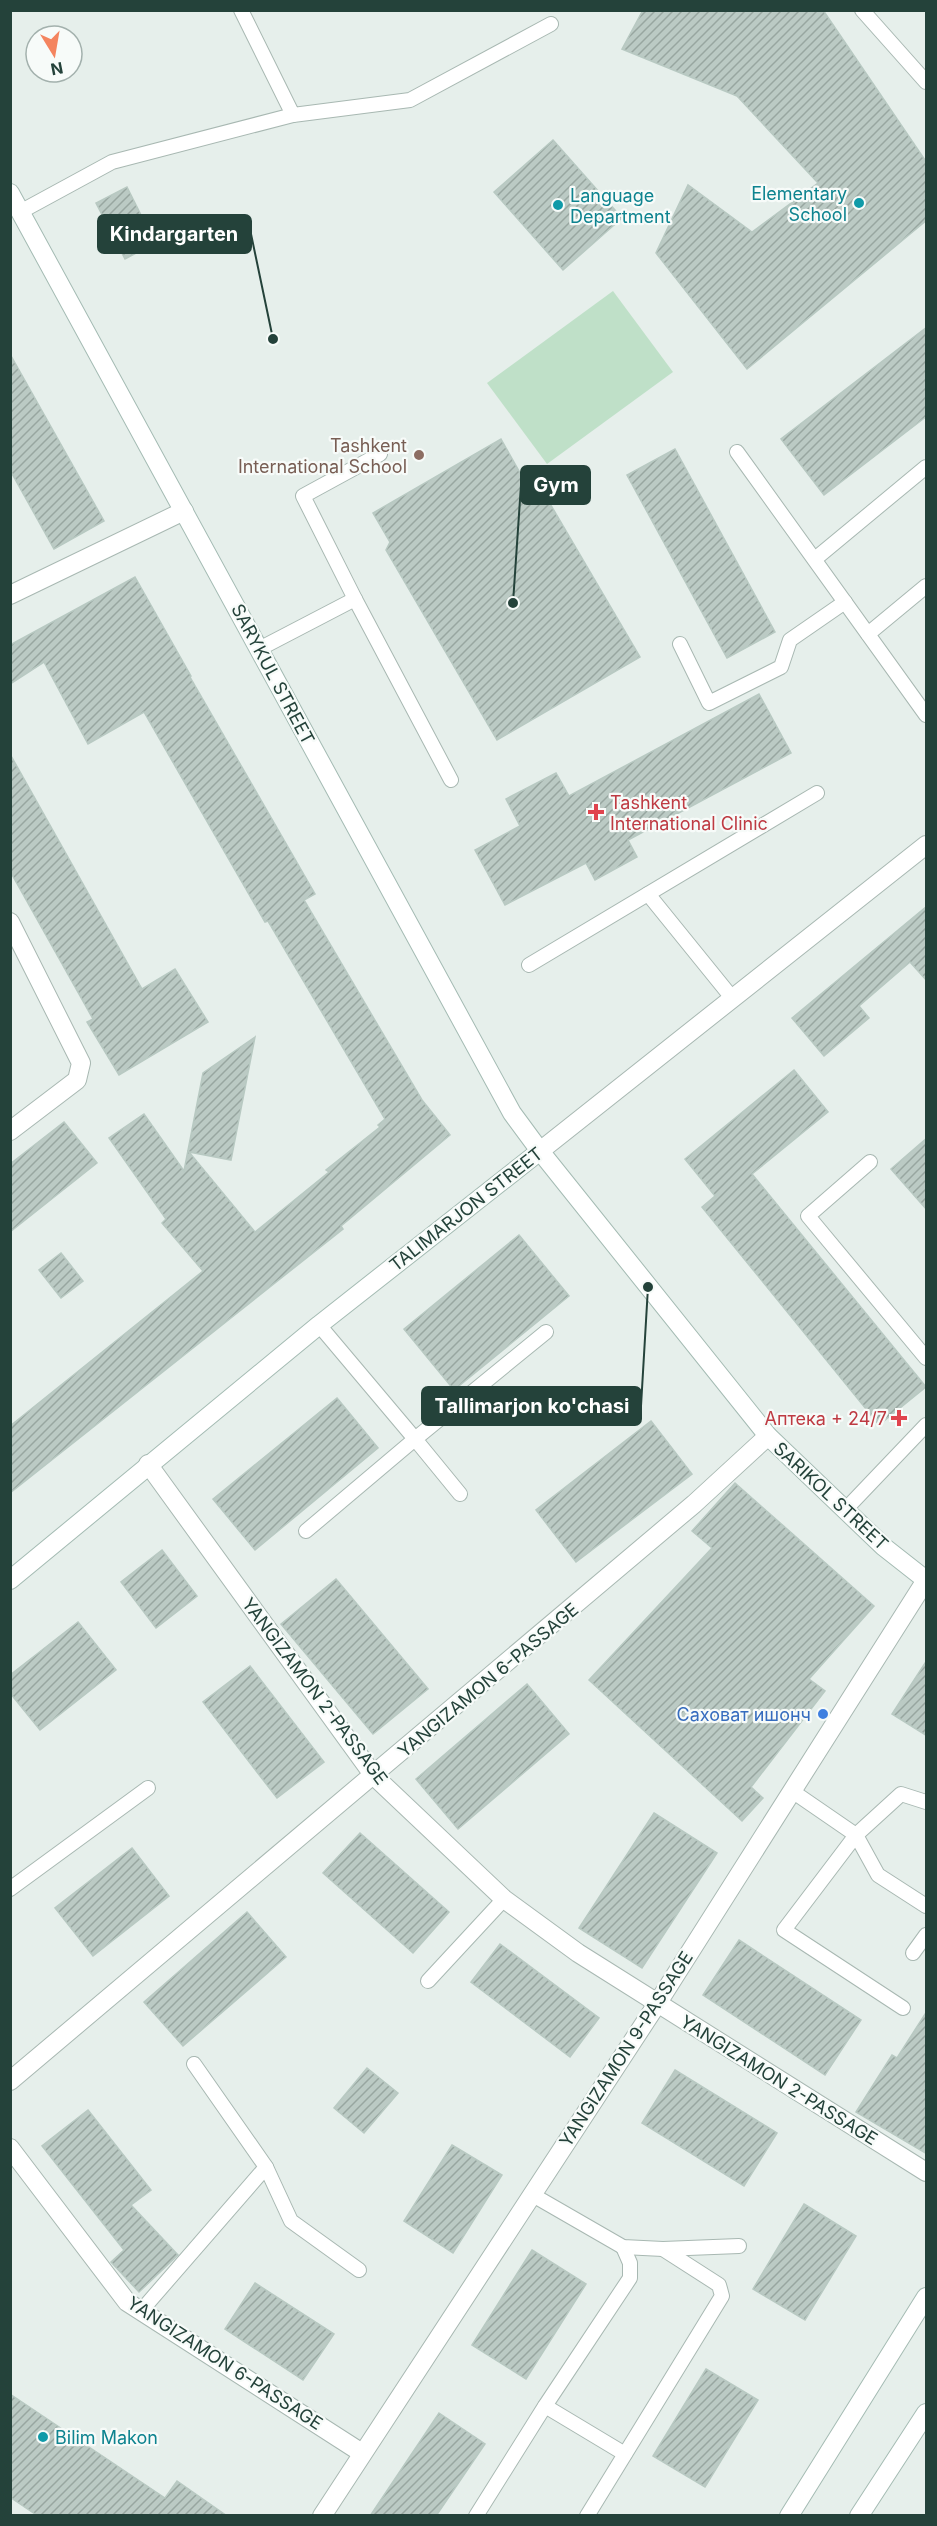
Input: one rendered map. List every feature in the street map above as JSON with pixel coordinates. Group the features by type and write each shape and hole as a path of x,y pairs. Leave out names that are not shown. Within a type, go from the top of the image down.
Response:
{"street":[{"name":"SARYKUL STREET","path":"10,194 512,1113 540,1151"},
{"path":"10,595 184,511"},
{"name":"TALIMARJON STREET","path":"10,1580 319,1325 927,845"},
{"path":"10,922 81,1063 77,1080 10,1131"},
{"name":"SARIKOL STREET","path":"540,1151 768,1436 844,1511 926,1580"},
{"name":"YANGIZAMON 6-PASSAGE","path":"10,2080 374,1776 694,1504 768,1436"},
{"name":"YANGIZAMON 2-PASSAGE","path":"148,1464 374,1776 504,1899 578,1953 657,2004 927,2172"},
{"name":"YANGIZAMON 9-PASSAGE","path":"322,2516 657,2004 926,1580"},
{"name":"YANGIZAMON 6-PASSAGE","path":"10,2148 127,2302 362,2453"},
{"path":"789,2516 927,2297"},
{"path":"859,2516 927,2413"}],"lane":[{"path":"241,10 293,115"},
{"path":"862,10 927,82"},
{"path":"21,212 112,162 293,115 410,100 551,24"},
{"path":"737,452 927,715"},
{"path":"380,454 303,496 451,780"},
{"path":"815,559 927,467"},
{"path":"868,634 927,586"},
{"path":"260,649 355,598"},
{"path":"680,644 709,703 782,667 790,640 845,602"},
{"path":"529,964 817,793"},
{"path":"648,894 733,999"},
{"path":"870,1162 808,1216 927,1358"},
{"path":"319,1325 460,1494"},
{"path":"306,1531 415,1438 546,1332"},
{"path":"844,1511 927,1425"},
{"path":"10,1888 148,1788"},
{"path":"792,1791 856,1835 878,1875 927,1906"},
{"path":"903,2008 784,1930 856,1835 901,1794 927,1802"},
{"path":"428,1981 504,1899"},
{"path":"913,1953 927,1935"},
{"path":"194,2064 266,2167 291,2221 359,2270"},
{"path":"141,2311 266,2167"},
{"path":"531,2194 623,2247 663,2249 739,2246"},
{"path":"476,2516 545,2406 630,2278 630,2263 623,2247"},
{"path":"587,2516 722,2296 719,2285 663,2249"},
{"path":"545,2406 625,2454"}],"green space":[{"path":"613,291 673,372 547,464 487,383"}],"building":[{"name":"Elementary School","path":"643,10 823,10 927,163 927,220 747,369 656,253 688,185 752,232 818,183 737,96 622,49"},
{"name":"Language Department","path":"553,140 622,218 563,270 494,192"},
{"path":"127,187 155,243 125,259 96,203"},
{"path":"927,327 927,416 824,495 781,439"},
{"path":"10,354 104,521 54,549 10,470"},
{"path":"501,439 523,478 532,473 640,657 497,740 386,550 390,542 373,513"},
{"path":"675,449 775,632 727,658 627,475"},
{"path":"135,577 315,894 304,900 422,1100 450,1135 341,1226 343,1229 10,1493 10,1426 203,1271 162,1223 166,1219 109,1138 144,1114 184,1171 203,1073 255,1037 231,1160 189,1152 255,1232 329,1172 326,1170 380,1127 378,1125 385,1119 268,921 265,922 144,712 88,744 44,662 10,684 10,645"},
{"name":"Tashkent International Clinic","path":"759,694 791,753 628,840 637,857 595,880 586,863 505,905 475,850 520,826 506,799 556,773 569,796"},
{"path":"10,754 142,989 175,969 208,1022 119,1075 87,1022 93,1019 10,871"},
{"path":"927,906 927,981 910,962 859,1006 869,1018 824,1056 792,1018"},
{"path":"794,1070 828,1112 752,1174 926,1387 879,1425 702,1207 715,1196 685,1159"},
{"path":"64,1122 97,1163 10,1232 10,1164"},
{"path":"927,1138 927,1210 891,1169"},
{"path":"519,1235 569,1296 454,1390 404,1329"},
{"path":"61,1253 83,1281 61,1298 39,1270"},
{"path":"337,1398 378,1448 255,1550 213,1499"},
{"path":"651,1421 692,1474 576,1562 536,1510"},
{"path":"735,1483 874,1606 809,1679 825,1691 751,1787 763,1798 742,1821 589,1680 712,1548 692,1531"},
{"path":"162,1550 197,1596 156,1628 121,1582"},
{"path":"336,1579 428,1689 373,1734 281,1624"},
{"path":"78,1622 116,1670 40,1730 10,1693 10,1675"},
{"path":"927,1660 927,1736 892,1714"},
{"path":"250,1666 324,1762 277,1798 203,1702"},
{"path":"527,1684 569,1734 458,1829 416,1779"},
{"path":"654,1813 717,1853 642,1968 579,1928"},
{"path":"360,1833 449,1912 413,1953 323,1873"},
{"path":"132,1848 169,1896 93,1956 55,1908"},
{"path":"247,1912 286,1957 183,2046 144,2002"},
{"path":"739,1940 861,2020 825,2075 703,1995"},
{"path":"500,1944 599,2018 570,2057 471,1982"},
{"path":"927,2011 927,2154 856,2112 892,2055 897,2058"},
{"path":"367,2068 398,2093 364,2133 334,2108"},
{"path":"675,2070 777,2133 744,2186 642,2123"},
{"path":"88,2110 151,2190 131,2205 178,2255 139,2292 111,2262 124,2250 42,2146"},
{"path":"452,2145 502,2175 453,2253 404,2221"},
{"path":"804,2204 856,2236 805,2320 753,2289"},
{"path":"532,2250 586,2284 526,2379 472,2345"},
{"path":"255,2283 334,2334 303,2380 225,2329"},
{"path":"706,2369 758,2400 705,2487 653,2456"},
{"name":"Bilim Makon","path":"10,2394 165,2498 177,2481 227,2516 38,2516 10,2497"},
{"path":"439,2413 485,2444 436,2516 370,2516"}],"place":[{"name":"Elementary School","path":"859,203"},
{"name":"Language Department","path":"558,205"},
{"name":"Kindargarten","path":"273,339"},
{"name":"Tashkent International School","path":"419,455"},
{"name":"Gym","path":"513,603"},
{"name":"Tashkent International Clinic","path":"596,812"},
{"name":"Tallimarjon ko'chasi","path":"648,1287"},
{"name":"Аптека + 24/7","path":"899,1418"},
{"name":"Саховат ишонч","path":"823,1714"},
{"name":"Bilim Makon","path":"43,2437"}]}
